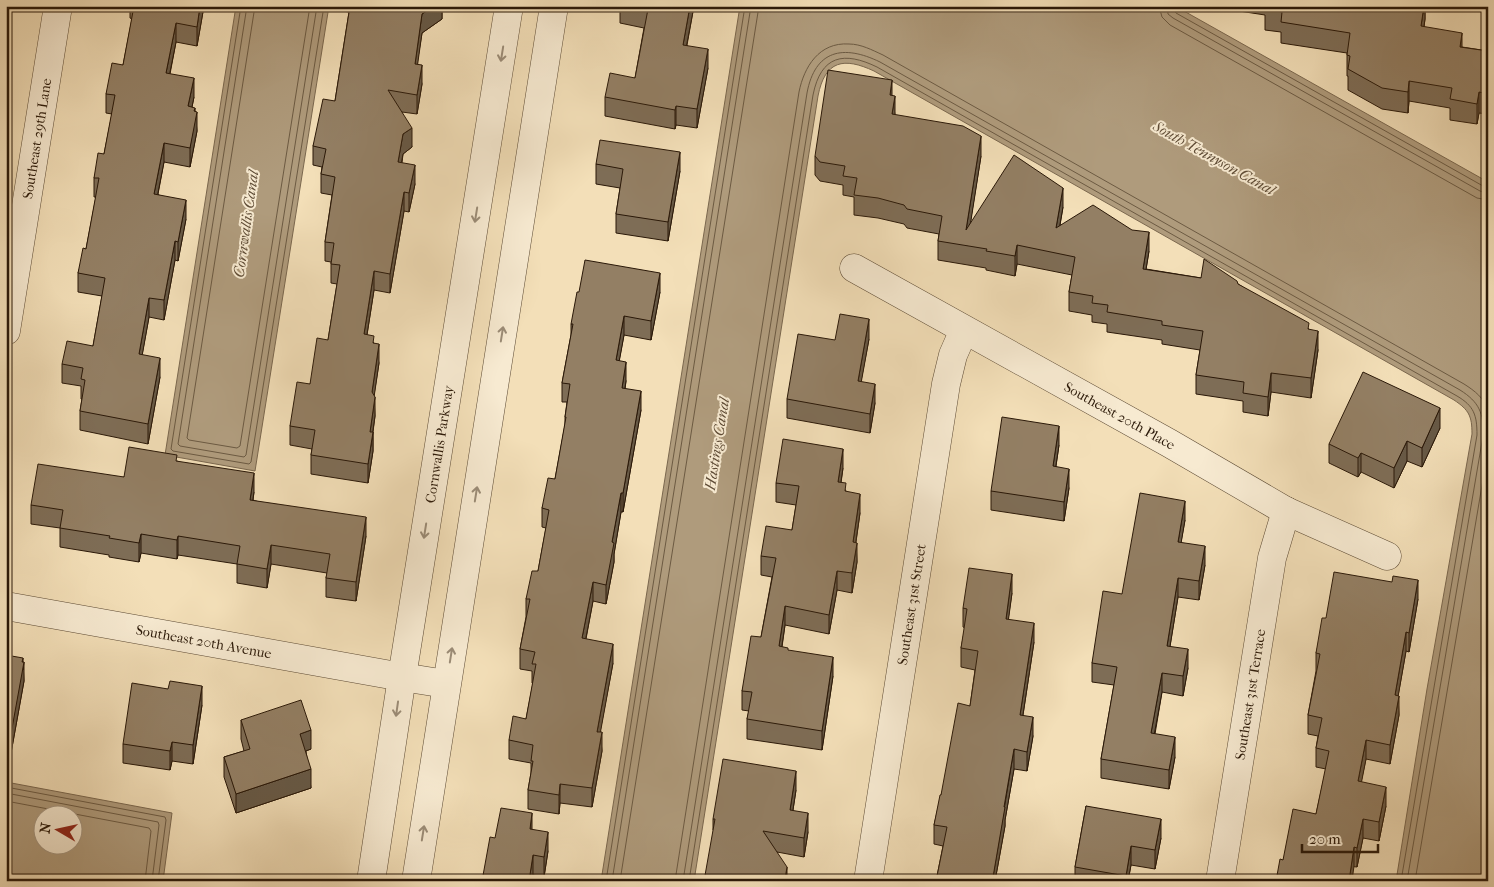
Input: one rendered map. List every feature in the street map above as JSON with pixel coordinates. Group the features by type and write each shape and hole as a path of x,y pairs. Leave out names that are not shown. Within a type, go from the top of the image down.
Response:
{"street":[{"name":"Southeast 29th Lane","path":"6,331 58,6"},
{"name":"Cornwallis Parkway","path":"371,881 509,6"},
{"path":"416,881 551,7"},
{"name":"Southeast 20th Place","path":"854,268 1286,511 1387,556"},
{"name":"Southeast 31st Street","path":"868,881 946,384 954,355 964,330"},
{"name":"Southeast 31st Terrace","path":"1220,881 1272,558 1286,511"},
{"name":"Southeast 20th Avenue","path":"6,606 446,684"}],"water":[{"name":"Cornwallis Canal","path":"236,6 329,6 255,471 165,455"},
{"path":"740,6 1175,6 1488,182 1488,881 1396,881 1427,689 1472,434 1469,414 1466,410 1454,400 874,71 845,63 837,65 825,75 818,96 694,881 601,881"},
{"path":"6,782 172,813 163,881 6,881"}],"building":[{"path":"134,6 200,6 197,27 176,23 166,73 194,78 188,106 195,108 194,111 197,112 190,148 164,143 154,194 186,200 178,242 175,241 164,300 149,298 139,354 160,358 148,424 80,411 85,380 81,379 83,368 62,364 67,341 93,346 105,278 78,273 83,248 86,249 99,178 94,178 98,153 104,154 115,95 106,94 112,63 123,65"},
{"path":"350,6 434,6 422,14 415,64 422,65 417,95 388,90 412,128 403,134 398,162 415,165 409,193 404,192 390,274 374,271 364,334 374,336 373,343 379,344 372,392 375,397 370,432 373,432 368,464 311,455 315,430 290,426 297,382 310,384 317,338 328,340 340,265 331,264 334,243 325,242 335,177 321,174 326,149 313,146 323,99 335,101"},
{"path":"633,6 690,6 683,45 708,49 697,109 676,106 675,110 605,97 610,73 635,78 648,9"},
{"path":"1266,6 1424,6 1421,26 1462,33 1460,47 1488,51 1488,94 1479,92 1477,104 1450,99 1452,88 1409,81 1408,92 1382,88 1348,69 1350,56 1347,55 1350,33 1281,22 1282,12 1265,9"},
{"path":"828,70 892,80 890,95 895,96 892,114 963,126 981,136 966,230 1014,155 1063,188 1056,228 1093,205 1132,230 1149,232 1143,269 1201,278 1204,259 1237,281 1238,284 1309,323 1308,329 1318,331 1311,378 1271,373 1268,397 1243,393 1244,382 1196,375 1203,331 1162,325 1162,321 1107,312 1108,305 1092,303 1093,296 1069,292 1075,257 1017,245 1015,256 986,251 987,249 938,241 942,216 907,209 904,205 878,198 854,195 857,178 843,176 845,166 820,162 815,156"},
{"path":"600,140 680,152 668,222 616,214 623,169 596,164"},
{"path":"585,260 660,273 651,321 624,316 616,360 626,362 622,388 641,391 623,493 621,493 612,542 614,543 606,585 593,582 582,638 613,644 597,732 602,732 592,788 560,784 559,795 528,790 533,761 531,761 533,745 509,740 513,716 526,719 536,664 532,664 535,652 520,649 530,599 526,599 532,571 538,571 549,510 542,508 548,478 555,479 566,417 570,384 562,383 573,324 571,324"},
{"path":"840,314 869,319 858,381 875,384 870,414 787,399 798,334 835,340"},
{"path":"1363,372 1440,408 1422,448 1407,441 1394,468 1361,453 1358,458 1329,444"},
{"path":"1002,417 1059,426 1053,466 1069,469 1064,502 991,491"},
{"path":"783,439 843,449 838,482 846,483 845,491 860,494 853,542 857,543 852,573 837,571 829,615 785,606 779,646 788,648 788,650 833,657 822,731 747,719 752,692 742,691 751,636 761,637 776,558 761,556 766,526 792,530 799,486 776,483"},
{"path":"129,447 177,455 176,461 254,473 250,500 366,517 356,582 326,578 330,554 271,545 267,569 237,564 240,546 178,536 177,540 141,534 139,543 109,538 110,536 60,528 63,510 31,505 38,464 124,477"},
{"path":"1140,493 1185,501 1178,542 1205,546 1199,581 1178,578 1167,646 1188,649 1183,676 1162,673 1151,733 1175,737 1169,770 1101,759 1117,667 1092,663 1103,591 1122,594"},
{"path":"969,568 1012,574 1006,619 1034,623 1020,715 1033,717 1027,752 1014,749 993,877 989,876 988,881 936,881 947,827 934,825 958,703 970,706 978,651 961,648 967,609 963,608"},
{"path":"1334,572 1392,582 1393,576 1418,580 1409,633 1406,632 1395,695 1399,696 1390,745 1366,740 1358,781 1386,787 1379,822 1363,819 1357,848 1354,847 1349,881 1276,881 1280,859 1283,860 1293,809 1316,814 1329,751 1316,748 1322,718 1308,715 1320,654 1316,653 1322,618 1326,618"},
{"path":"6,655 23,658 22,662 24,662 9,745 6,745"},
{"path":"170,681 202,686 193,745 172,742 170,751 123,744 132,683 168,689"},
{"path":"301,700 311,730 300,734 311,769 236,794 224,757 250,749 241,720"},
{"path":"723,759 796,771 790,810 808,813 804,838 763,831 787,867 786,881 704,881"},
{"path":"1086,806 1161,819 1155,850 1131,846 1126,876 1075,867"},
{"path":"501,808 532,813 530,829 548,832 544,857 533,855 529,881 482,881 490,837 495,838"}],"water label":[{"name":"South Tennyson Canal","path":"1214,158"},
{"name":"Hastings Canal","path":"717,444"}]}
